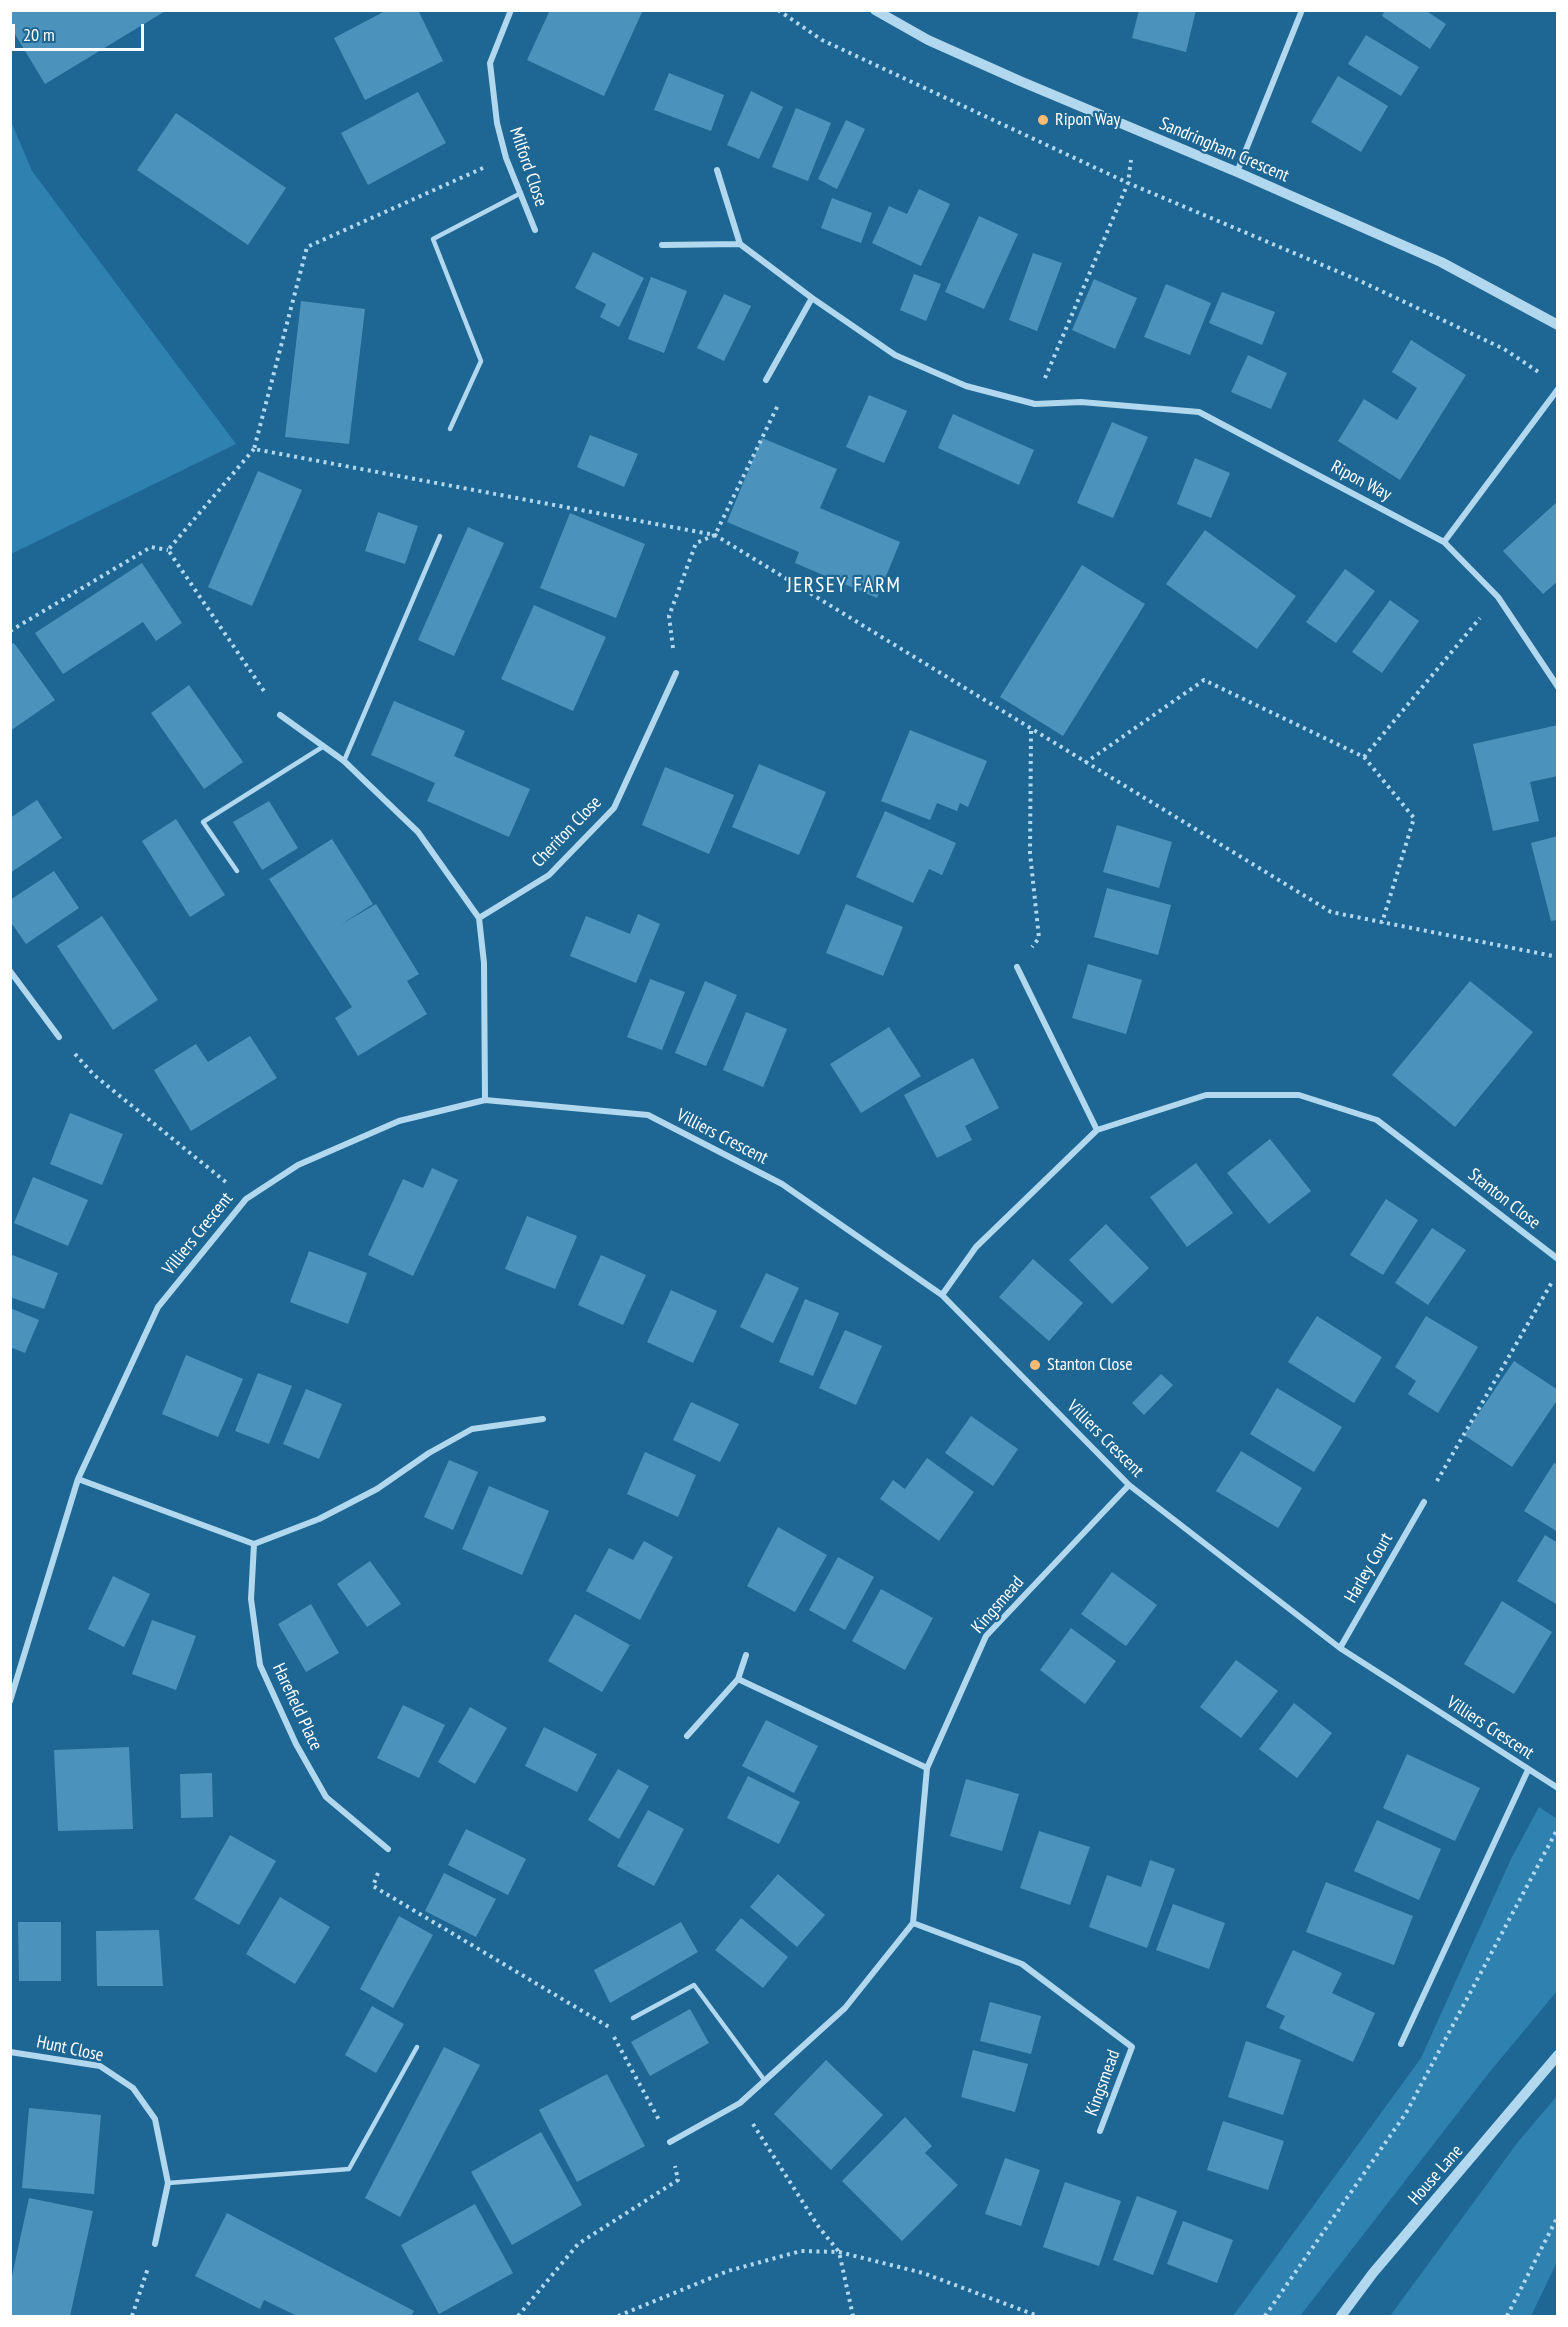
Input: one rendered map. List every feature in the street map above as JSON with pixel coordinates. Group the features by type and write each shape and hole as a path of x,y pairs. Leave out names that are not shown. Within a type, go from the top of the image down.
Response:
{"street":[{"name":"Milford Close","path":"511,10 490,63 497,123 506,158 535,230"},
{"name":"Sandringham Crescent","path":"874,10 928,40 1136,132 1237,172 1441,262 1557,325"},
{"path":"1237,172 1302,10"},
{"path":"662,245 740,244 717,170"},
{"name":"Ripon Way","path":"740,244 812,298 895,355 966,386 1035,404 1081,402 1199,412 1444,542 1498,597 1557,687"},
{"path":"766,380 812,298"},
{"path":"1444,542 1557,389"},
{"name":"Cheriton Close","path":"479,918 549,875 614,808 675,673"},
{"path":"280,715 344,760 418,832 479,918 484,963 485,1100"},
{"path":"1017,967 1097,1130"},
{"path":"10,971 59,1037"},
{"name":"Stanton Close","path":"942,1295 976,1247 1097,1130 1206,1095 1299,1095 1377,1120 1557,1259"},
{"name":"Villiers Crescent","path":"10,1701 78,1479 158,1307 246,1199 298,1165 399,1120 485,1100 648,1115 782,1184 942,1295 1129,1485 1340,1648 1557,1788"},
{"path":"78,1479 254,1544 319,1519 377,1489 429,1453 472,1429 543,1419"},
{"name":"Kingsmead","path":"1100,2132 1132,2047 1022,1964 913,1923 927,1768 986,1636 1129,1485"},
{"name":"Harley Court","path":"1340,1648 1425,1502"},
{"name":"Harefield Place","path":"254,1544 251,1599 260,1665 296,1744 326,1797 388,1849"},
{"path":"687,1737 738,1679 746,1654"},
{"path":"738,1679 927,1768"},
{"path":"1401,2044 1528,1770"},
{"path":"670,2142 740,2103 845,2008 913,1923"},
{"name":"Hunt Close","path":"10,2052 100,2066 133,2088 155,2119 168,2183 155,2244"},
{"name":"House Lane","path":"1341,2316 1373,2273 1557,2055"}],"lane":[{"path":"450,429 481,361 433,239 521,193"},
{"path":"344,760 440,536"},
{"path":"237,871 203,822 324,746"},
{"path":"633,2018 694,1985 765,2080"},
{"path":"168,2183 349,2169 417,2047"}],"path":[{"path":"777,10 822,40 1128,183 1359,280 1504,349 1549,379"},
{"path":"1035,404 1128,183 1136,132"},
{"path":"168,550 254,449 308,247 506,158"},
{"path":"675,673 669,616 696,543 715,535 784,392 766,380"},
{"path":"254,449 715,535 1031,731 1331,912 1557,957"},
{"path":"10,631 151,547 168,550 280,715"},
{"path":"1364,758 1498,597"},
{"path":"1085,763 1204,680 1364,758 1414,818 1382,922"},
{"path":"1017,967 1039,938 1030,852 1031,731"},
{"path":"59,1037 94,1075 246,1199"},
{"path":"1425,1502 1557,1273"},
{"path":"1265,2316 1406,2113 1557,1828"},
{"path":"388,1849 373,1886 609,2027 670,2142 678,2180 578,2244 518,2316"},
{"path":"740,2103 818,2226 839,2252 853,2316"},
{"path":"1507,2316 1557,2216"},
{"path":"132,2316 155,2244"},
{"path":"618,2316 728,2271 801,2251 839,2252 923,2272 1038,2316"}],"shaded area":[{"path":"10,119 32,171 236,444 11,554"},
{"path":"1539,1807 1557,1819 1557,1991 1488,2074 1300,2316 1233,2316 1421,2058 1511,1859"},
{"path":"1557,2096 1557,2262 1531,2316 1390,2316 1518,2142"}],"building":[{"path":"10,10 167,10 45,84 10,26"},
{"path":"387,10 418,10 443,61 365,100 334,38"},
{"path":"550,10 643,10 604,96 527,60"},
{"path":"1139,10 1196,10 1186,52 1132,38"},
{"path":"1385,10 1425,10 1446,24 1430,49 1382,16"},
{"path":"1366,35 1419,67 1401,96 1348,64"},
{"path":"669,73 724,95 711,131 654,110"},
{"path":"1338,76 1388,106 1361,152 1311,122"},
{"path":"751,91 783,107 759,159 727,145"},
{"path":"418,92 446,143 368,185 341,133"},
{"path":"796,108 831,123 808,181 772,167"},
{"path":"176,113 286,188 248,245 137,170"},
{"path":"846,120 865,129 837,189 818,179"},
{"path":"919,189 950,204 921,266 872,243 889,206 907,214"},
{"path":"832,198 872,213 861,243 821,228"},
{"path":"979,216 1018,234 984,309 945,292"},
{"path":"593,252 644,278 619,327 600,317 606,304 575,288"},
{"path":"1033,253 1062,263 1037,331 1009,320"},
{"path":"914,274 941,284 926,321 900,310"},
{"path":"651,277 687,291 664,353 628,339"},
{"path":"1094,279 1137,298 1115,349 1072,330"},
{"path":"1166,284 1211,303 1190,355 1144,337"},
{"path":"1222,292 1275,312 1262,345 1209,323"},
{"path":"724,294 751,306 724,361 697,348"},
{"path":"301,301 365,309 349,444 285,437"},
{"path":"1411,340 1466,375 1400,480 1338,441 1364,399 1397,420 1417,388 1392,372"},
{"path":"1248,355 1287,373 1271,409 1231,392"},
{"path":"869,395 907,411 884,463 846,447"},
{"path":"953,414 1034,450 1019,485 938,448"},
{"path":"1112,422 1148,437 1113,518 1077,503"},
{"path":"590,435 638,454 624,487 577,467"},
{"path":"762,438 837,469 820,508 900,542 877,598 795,563 799,552 727,522"},
{"path":"1195,458 1230,473 1211,518 1177,504"},
{"path":"258,471 302,490 252,606 208,587"},
{"path":"1558,501 1558,581 1543,594 1503,551"},
{"path":"378,512 418,526 405,564 365,551"},
{"path":"570,513 645,544 616,618 540,588"},
{"path":"468,527 504,543 454,656 418,640"},
{"path":"1205,530 1296,596 1257,649 1166,584"},
{"path":"142,563 182,623 156,641 143,622 63,674 35,633"},
{"path":"1082,565 1145,604 1063,736 1000,697"},
{"path":"1345,569 1375,591 1336,643 1306,622"},
{"path":"1390,600 1419,621 1382,673 1352,652"},
{"path":"534,605 606,637 573,711 501,679"},
{"path":"14,643 55,700 10,731 10,645"},
{"path":"189,685 243,762 204,789 151,713"},
{"path":"394,701 465,731 454,756 530,789 509,837 427,801 435,783 371,755"},
{"path":"1558,725 1558,776 1530,782 1539,821 1493,831 1473,744"},
{"path":"910,730 987,761 968,807 960,803 957,811 937,803 930,820 881,801"},
{"path":"759,764 826,792 799,855 732,827"},
{"path":"665,767 734,795 709,854 642,825"},
{"path":"37,800 62,838 10,873 10,818"},
{"path":"269,801 298,848 262,870 233,822"},
{"path":"885,811 956,843 942,875 929,869 913,903 856,877"},
{"path":"176,819 225,895 190,917 142,841"},
{"path":"1117,825 1172,842 1159,888 1103,872"},
{"path":"1558,836 1558,920 1551,921 1531,843"},
{"path":"332,839 373,904 340,925 376,904 419,974 407,981 427,1014 358,1056 335,1018 352,1007 269,879"},
{"path":"54,871 79,908 26,944 10,921 10,900"},
{"path":"1107,888 1171,905 1158,955 1094,937"},
{"path":"846,904 903,927 883,976 826,953"},
{"path":"638,914 660,924 636,983 570,956 586,916 630,934"},
{"path":"102,916 158,1000 113,1030 57,946"},
{"path":"1088,964 1142,980 1126,1034 1072,1018"},
{"path":"650,979 685,992 662,1050 627,1037"},
{"path":"705,981 737,995 706,1066 675,1053"},
{"path":"1470,981 1533,1032 1455,1127 1392,1075"},
{"path":"746,1012 787,1029 763,1087 723,1070"},
{"path":"889,1027 921,1076 861,1113 830,1064"},
{"path":"250,1036 277,1078 191,1131 154,1070 196,1044 208,1062"},
{"path":"973,1058 999,1108 965,1126 972,1140 937,1158 904,1095"},
{"path":"70,1113 123,1134 102,1185 50,1164"},
{"path":"1270,1139 1311,1191 1269,1224 1227,1173"},
{"path":"1196,1163 1233,1213 1187,1247 1150,1197"},
{"path":"432,1168 458,1180 413,1276 368,1255 403,1179 423,1188"},
{"path":"33,1177 88,1200 68,1246 14,1223"},
{"path":"1386,1199 1418,1220 1383,1275 1350,1255"},
{"path":"527,1216 577,1236 555,1289 505,1269"},
{"path":"1106,1224 1149,1268 1112,1304 1069,1260"},
{"path":"1432,1228 1466,1250 1428,1305 1395,1283"},
{"path":"309,1251 367,1273 348,1324 290,1302"},
{"path":"10,1254 58,1273 44,1309 10,1297"},
{"path":"601,1255 646,1275 623,1325 578,1305"},
{"path":"1033,1259 1083,1303 1049,1341 999,1297"},
{"path":"766,1273 799,1288 773,1343 740,1327"},
{"path":"671,1290 717,1311 693,1363 647,1342"},
{"path":"805,1299 839,1313 813,1376 779,1362"},
{"path":"10,1308 39,1320 25,1353 10,1347"},
{"path":"1317,1316 1382,1357 1354,1403 1288,1362"},
{"path":"1426,1316 1478,1347 1438,1413 1408,1394 1416,1381 1395,1367"},
{"path":"845,1330 882,1346 856,1405 819,1388"},
{"path":"186,1355 243,1379 218,1437 162,1414"},
{"path":"1514,1361 1558,1390 1558,1399 1512,1467 1464,1435"},
{"path":"258,1373 292,1386 269,1444 235,1431"},
{"path":"1161,1374 1173,1385 1144,1415 1132,1403"},
{"path":"1277,1388 1342,1427 1314,1472 1250,1434"},
{"path":"306,1389 342,1404 319,1459 283,1444"},
{"path":"691,1402 739,1424 720,1462 673,1440"},
{"path":"971,1416 1018,1449 993,1486 945,1453"},
{"path":"1241,1451 1302,1488 1278,1528 1216,1491"},
{"path":"645,1452 696,1475 678,1517 627,1494"},
{"path":"927,1458 974,1492 939,1541 880,1499 893,1480 905,1489"},
{"path":"449,1460 478,1472 453,1530 424,1517"},
{"path":"1554,1463 1558,1465 1558,1532 1524,1511"},
{"path":"489,1486 549,1511 522,1575 462,1549"},
{"path":"778,1527 827,1555 795,1612 747,1586"},
{"path":"1545,1535 1558,1543 1558,1605 1517,1581"},
{"path":"644,1541 673,1557 640,1620 586,1591 609,1548 633,1560"},
{"path":"838,1557 874,1577 845,1630 809,1610"},
{"path":"370,1561 401,1604 367,1627 337,1584"},
{"path":"1112,1572 1157,1605 1126,1646 1081,1614"},
{"path":"113,1576 150,1594 124,1647 88,1629"},
{"path":"881,1589 933,1618 905,1670 852,1641"},
{"path":"1502,1601 1552,1632 1514,1694 1464,1664"},
{"path":"311,1604 339,1653 306,1672 278,1624"},
{"path":"575,1614 630,1645 602,1692 548,1661"},
{"path":"152,1620 196,1636 176,1690 132,1674"},
{"path":"1071,1628 1116,1661 1085,1704 1040,1670"},
{"path":"1236,1660 1278,1691 1241,1738 1200,1707"},
{"path":"1294,1703 1332,1733 1297,1778 1259,1749"},
{"path":"403,1705 445,1725 419,1778 377,1758"},
{"path":"470,1707 507,1728 475,1784 438,1762"},
{"path":"766,1720 818,1746 794,1793 742,1766"},
{"path":"544,1727 597,1754 577,1792 525,1766"},
{"path":"129,1747 133,1829 58,1831 54,1750"},
{"path":"1407,1754 1480,1788 1455,1841 1383,1808"},
{"path":"618,1769 649,1786 619,1839 588,1820"},
{"path":"212,1773 213,1817 181,1818 180,1774"},
{"path":"748,1776 800,1802 779,1844 727,1818"},
{"path":"966,1779 1019,1794 1002,1851 950,1836"},
{"path":"648,1810 684,1829 654,1886 617,1866"},
{"path":"1377,1820 1441,1849 1419,1900 1354,1871"},
{"path":"466,1829 526,1859 508,1895 448,1865"},
{"path":"1039,1831 1090,1847 1070,1905 1020,1888"},
{"path":"230,1835 276,1861 239,1925 194,1899"},
{"path":"1150,1860 1175,1869 1147,1948 1089,1927 1107,1875 1141,1887"},
{"path":"444,1873 496,1899 476,1937 425,1911"},
{"path":"778,1874 825,1915 797,1947 750,1907"},
{"path":"1326,1882 1413,1916 1394,1965 1306,1932"},
{"path":"280,1897 330,1927 295,1984 246,1954"},
{"path":"1173,1904 1225,1923 1209,1969 1156,1950"},
{"path":"399,1916 433,1935 393,2008 360,1989"},
{"path":"741,1918 788,1957 763,1988 715,1950"},
{"path":"18,1922 61,1922 61,1981 19,1981"},
{"path":"681,1922 698,1952 610,2003 594,1970"},
{"path":"159,1930 163,1986 97,1986 96,1931"},
{"path":"1293,1950 1342,1973 1332,1993 1375,2013 1353,2062 1279,2028 1285,2016 1266,2007"},
{"path":"990,2002 1041,2016 1031,2054 980,2041"},
{"path":"372,2006 404,2024 376,2073 345,2055"},
{"path":"690,2009 709,2043 650,2076 631,2042"},
{"path":"1246,2041 1301,2060 1283,2115 1228,2097"},
{"path":"444,2047 480,2065 400,2217 365,2198"},
{"path":"973,2050 1028,2064 1015,2112 961,2097"},
{"path":"826,2060 883,2115 831,2170 774,2114"},
{"path":"607,2074 645,2146 577,2182 539,2110"},
{"path":"29,2108 101,2115 94,2194 22,2188"},
{"path":"905,2117 932,2146 925,2153 958,2185 902,2241 842,2181"},
{"path":"1223,2121 1284,2141 1268,2190 1207,2170"},
{"path":"541,2132 582,2205 512,2245 471,2172"},
{"path":"1005,2158 1040,2170 1021,2226 985,2214"},
{"path":"1065,2182 1121,2201 1099,2266 1043,2247"},
{"path":"1137,2196 1177,2211 1153,2275 1113,2260"},
{"path":"29,2198 93,2211 70,2316 10,2316 10,2285"},
{"path":"475,2204 513,2273 439,2314 401,2245"},
{"path":"227,2213 414,2311 411,2316 297,2316 264,2300 260,2309 195,2276"},
{"path":"1183,2221 1233,2240 1217,2283 1167,2264"}],"place":[{"name":"Ripon Way","path":"1043,120"},
{"name":"Stanton Close","path":"1035,1365"}],"district":[{"name":"JERSEY FARM","path":"844,586"}]}
